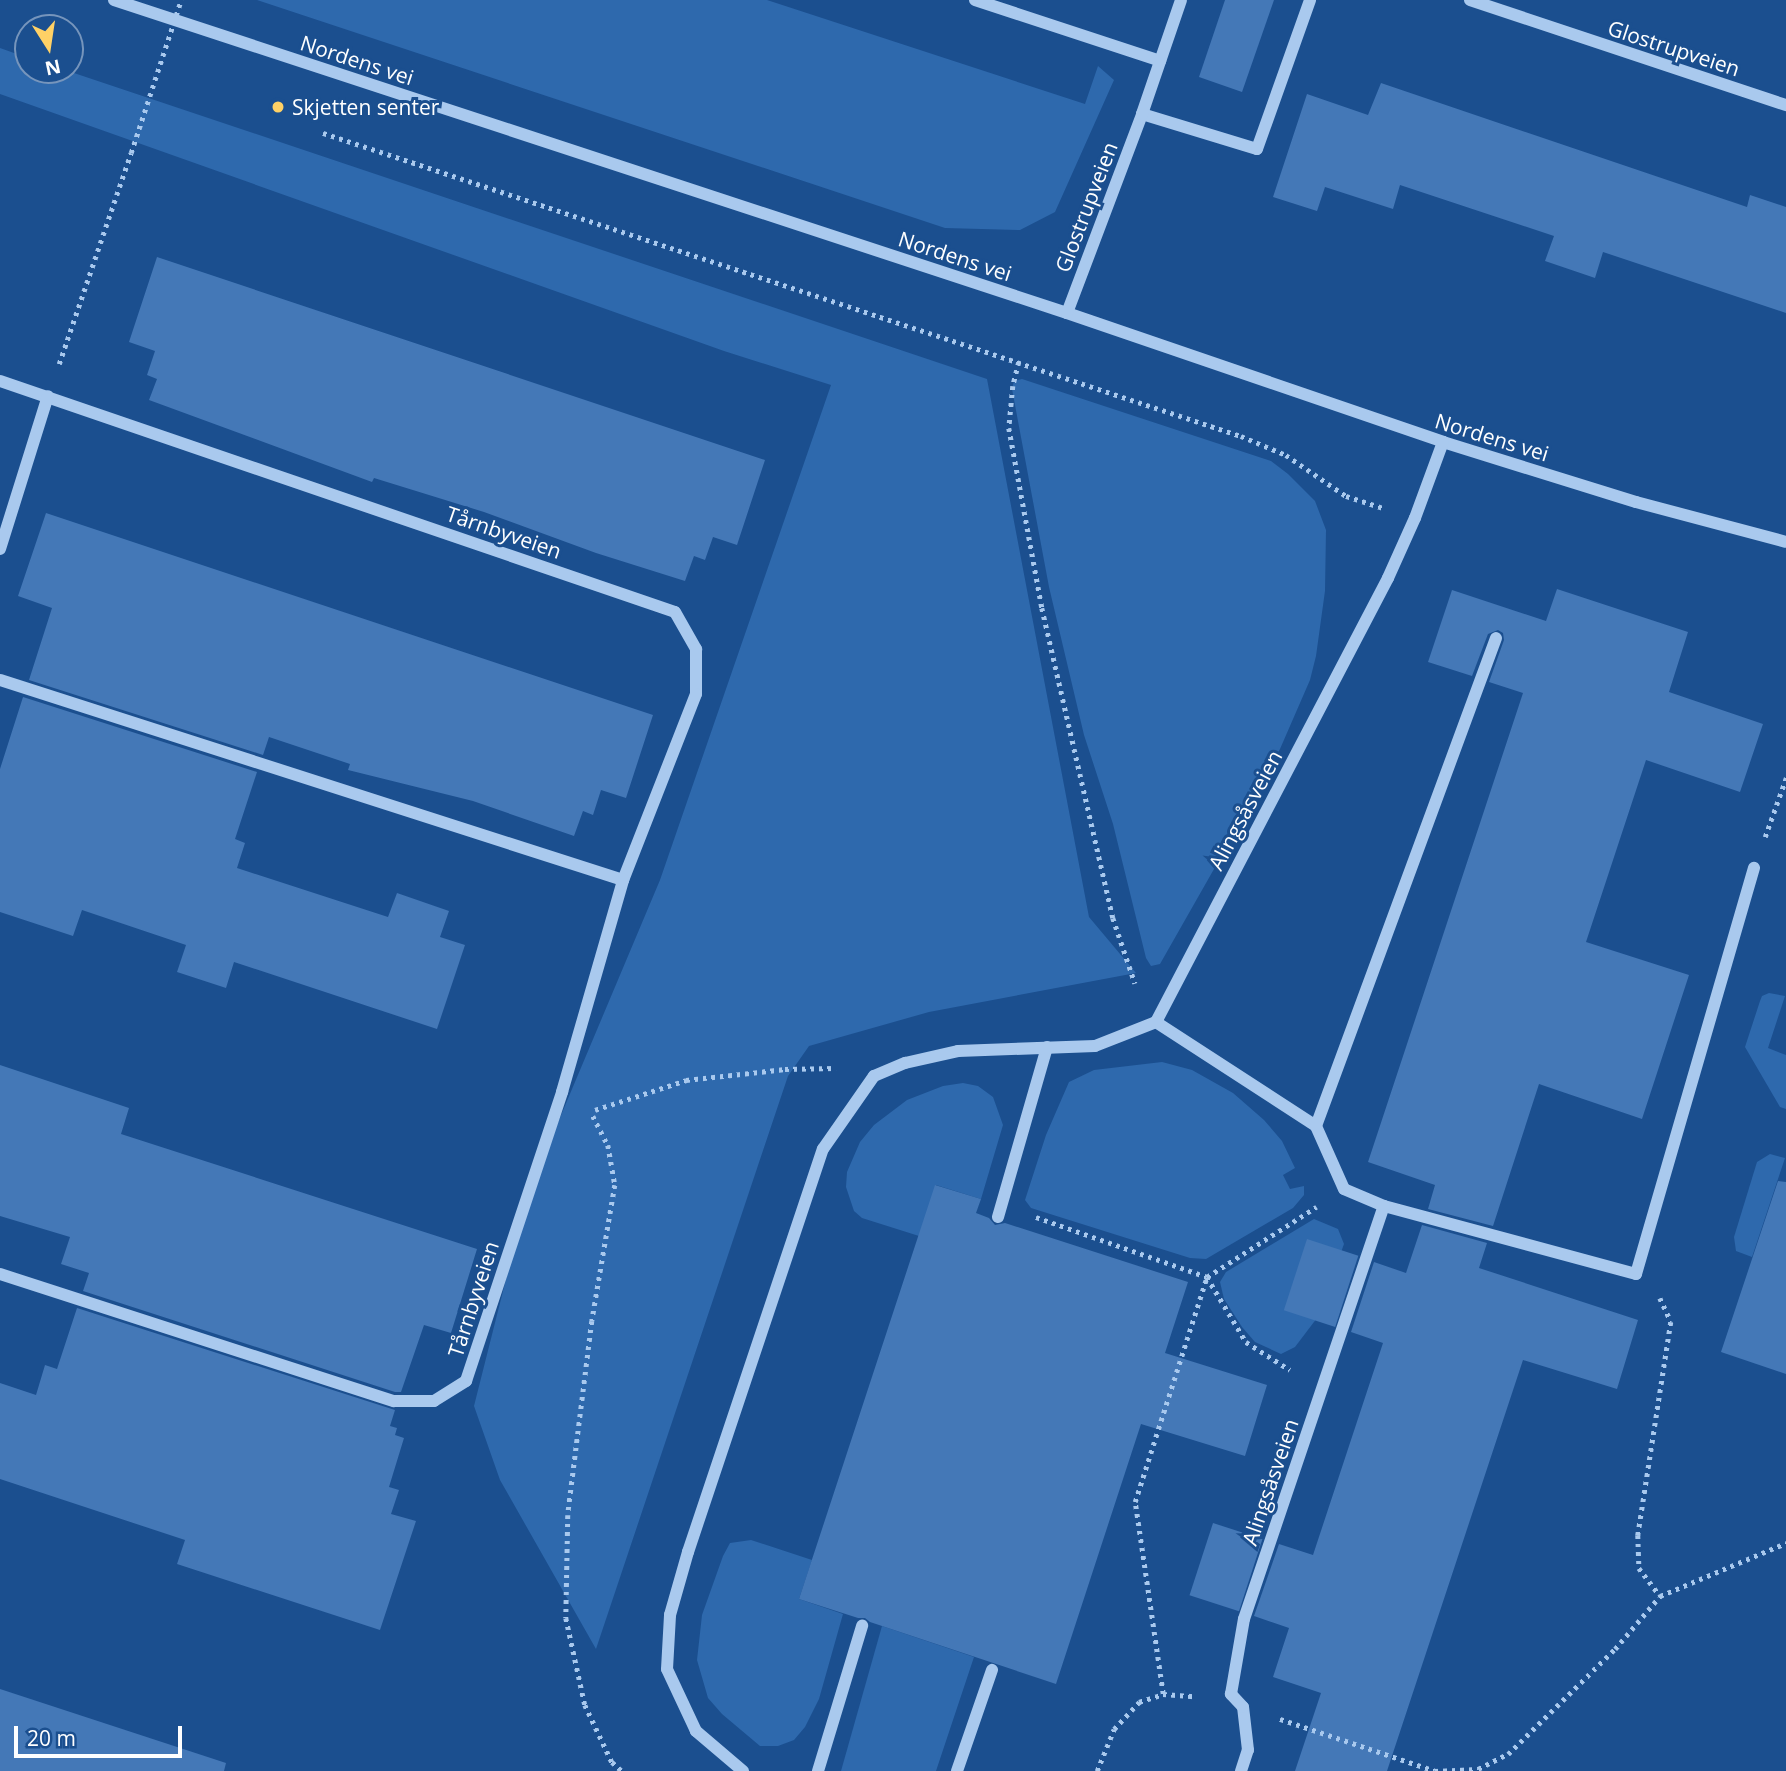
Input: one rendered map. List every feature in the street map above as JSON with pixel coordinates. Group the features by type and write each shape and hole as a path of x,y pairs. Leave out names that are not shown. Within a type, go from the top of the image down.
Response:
{"street":[{"name":"Nordens vei","path":"114,0 1067,313 1443,442 1636,502 1786,542"},
{"path":"975,0 1160,61"},
{"name":"Glostrupveien","path":"1067,313 1142,114 1181,0"},
{"path":"1142,114 1257,149 1310,0"},
{"name":"Glostrupveien","path":"1470,0 1786,105"},
{"name":"Tårnbyveien","path":"0,381 675,611 696,649 696,694 623,880 562,1092 466,1381 434,1401 394,1401 0,1274"},
{"path":"0,549 48,396"},
{"name":"Alingsåsveien","path":"1156,1022 1388,578 1415,518 1443,442"},
{"path":"1316,1126 1496,638"},
{"path":"0,680 623,880"},
{"path":"743,1771 696,1731 667,1669 670,1615 688,1552 824,1149 874,1076 905,1063 958,1051 1095,1046 1156,1022 1316,1126 1344,1189 1384,1206 1636,1274 1754,868"},
{"path":"1000,1211 1048,1047"},
{"name":"Alingsåsveien","path":"1231,1694 1244,1619 1384,1206"},
{"path":"818,1771 862,1626"},
{"path":"957,1771 992,1670"},
{"path":"1231,1694 1243,1707 1248,1750 1241,1771"}],"path":[{"path":"48,396 181,0"},
{"path":"323,133 1241,436 1286,455 1346,496 1415,518"},
{"path":"1019,362 1013,386 1009,428 1042,608 1113,918 1130,975 1156,1022"},
{"path":"1754,868 1786,778"},
{"path":"622,1771 612,1762 585,1705 566,1618 568,1515 592,1321 615,1185 608,1145 590,1111 686,1080 834,1067 874,1076"},
{"path":"1163,1693 1135,1502 1207,1277 1344,1189"},
{"path":"1000,1211 1207,1277 1246,1342 1321,1389"},
{"path":"1636,1274 1658,1294 1671,1322 1638,1535 1639,1568 1660,1596"},
{"path":"1243,1707 1435,1771 1478,1769 1508,1754 1615,1649 1660,1596 1786,1543"},
{"path":"1097,1771 1114,1728 1139,1702 1163,1693 1198,1697 1231,1694"}],"shaded area":[{"path":"257,0 767,0 1085,104 1098,66 1114,80 1055,212 1020,230 945,228"},
{"path":"0,48 14,53 14,84 84,84 84,76 987,379 1089,917 1136,973 929,1012 809,1046 788,1076 596,1649 500,1480 474,1406 527,1196 660,880 831,385 724,351 0,94"},
{"path":"1022,379 1271,461 1315,501 1326,530 1325,591 1310,680 1280,749 1160,964 1151,966 1146,958 1113,824 1084,735 1049,587 1012,389 1014,381"},
{"path":"1769,993 1785,996 1768,1048 1786,1055 1786,1109 1780,1107 1745,1047 1762,996"},
{"path":"1162,1062 1192,1070 1233,1093 1264,1120 1282,1141 1295,1168 1283,1175 1290,1189 1304,1186 1304,1195 1293,1208 1206,1259 1190,1258 1031,1208 1025,1200 1046,1135 1069,1082 1094,1070"},
{"path":"963,1083 978,1086 993,1097 1003,1125 981,1199 936,1185 919,1236 862,1218 854,1211 846,1187 847,1172 860,1142 874,1125 907,1100 943,1086"},
{"path":"1770,1154 1785,1158 1752,1257 1736,1251 1734,1237 1757,1162"},
{"path":"1314,1219 1338,1229 1344,1244 1317,1318 1295,1347 1281,1354 1255,1342 1242,1327 1224,1299 1220,1282 1226,1272"},
{"path":"751,1540 812,1560 799,1599 843,1614 819,1699 805,1727 794,1740 778,1746 760,1746 722,1714 708,1698 697,1660 702,1615 723,1556 730,1543"},
{"path":"882,1626 974,1657 936,1771 841,1771"}],"building":[{"path":"1225,0 1274,0 1242,92 1199,77"},
{"path":"1381,83 1747,207 1750,195 1786,207 1786,313 1603,252 1595,278 1545,261 1554,236 1400,185 1393,209 1325,187 1317,211 1273,197 1307,94 1368,115"},
{"path":"157,257 765,460 737,545 713,537 705,560 694,556 685,581 596,553 484,512 374,478 372,482 149,400 157,379 147,375 155,351 129,342"},
{"path":"46,513 653,715 626,798 601,790 593,815 583,811 574,836 473,801 348,770 350,764 269,737 263,755 29,680 52,608 18,596"},
{"path":"1557,589 1688,632 1669,692 1763,724 1740,792 1646,760 1586,942 1689,975 1642,1119 1539,1084 1493,1226 1428,1209 1435,1185 1368,1162 1523,693 1489,682 1504,640 1503,633 1498,630 1488,634 1472,676 1428,662 1452,590 1546,621"},
{"path":"23,697 257,772 235,839 245,843 237,868 388,917 397,893 449,911 440,937 465,945 437,1029 234,962 226,988 177,972 186,945 82,910 73,936 0,912 0,769"},
{"path":"0,1065 129,1108 121,1134 477,1249 451,1333 424,1325 401,1392 395,1392 83,1291 89,1273 61,1264 70,1237 0,1216"},
{"path":"1778,1181 1786,1182 1786,1374 1721,1352"},
{"path":"935,1185 981,1199 976,1213 989,1218 995,1225 1005,1223 1188,1282 1165,1353 1267,1385 1245,1456 1141,1424 1056,1684 870,1622 865,1618 799,1599"},
{"path":"1422,1225 1487,1243 1479,1268 1638,1320 1617,1389 1523,1360 1387,1771 1295,1771 1321,1693 1273,1677 1289,1628 1254,1616 1279,1544 1313,1555 1383,1343 1351,1332 1374,1262 1406,1273"},
{"path":"1307,1239 1358,1256 1335,1327 1284,1310"},
{"path":"77,1308 395,1410 390,1426 397,1428 395,1435 404,1438 389,1487 399,1490 391,1514 416,1521 380,1630 177,1564 185,1540 0,1479 0,1383 36,1395 45,1365 57,1369"},
{"path":"1213,1523 1262,1539 1239,1611 1190,1595"},
{"path":"0,1689 226,1763 224,1771 0,1771"}],"place":[{"name":"Skjetten senter","path":"278,107"}]}
